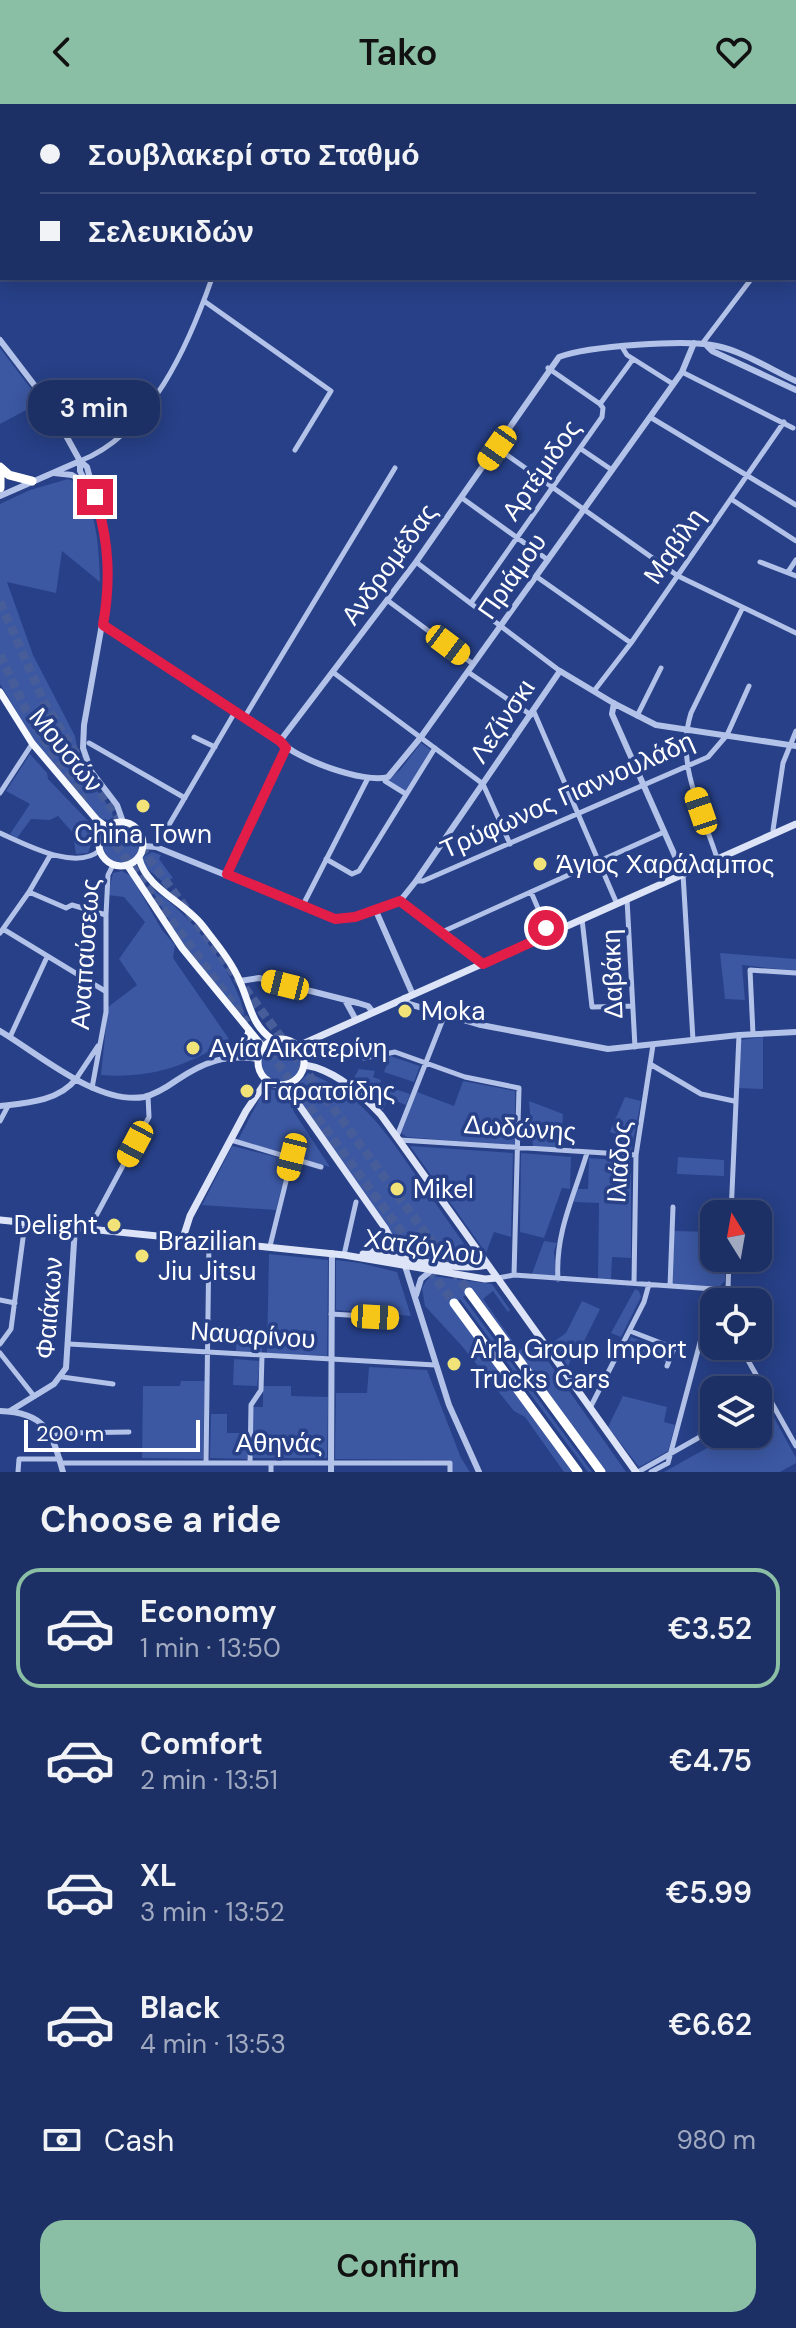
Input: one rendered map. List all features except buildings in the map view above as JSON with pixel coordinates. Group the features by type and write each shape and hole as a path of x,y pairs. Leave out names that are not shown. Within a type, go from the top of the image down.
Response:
{"highway":[{"path":"0,467 9,475 32,481"},
{"path":"0,474 0,488"},
{"path":"469,1292 601,1472"},
{"path":"454,1303 578,1472"}],"main road":[{"name":"Μουσών","path":"0,692 32,743 97,820 107,827"},
{"path":"123,822 138,830 144,846 139,858 128,866 113,865 100,850 99,840 107,827 123,822"},
{"path":"735,850 773,830 796,825"},
{"path":"298,1046 796,825"},
{"path":"139,858 148,877 202,925 240,981 255,1023 273,1040"},
{"path":"128,866 182,948 263,1047"},
{"path":"236,1056 245,1047 249,1030"},
{"path":"285,1085 298,1078 305,1065 303,1051 287,1039 273,1040 263,1047 258,1059 260,1071 267,1080 285,1085 385,1228 405,1266"},
{"path":"305,1065 346,1083 367,1099 399,1138 637,1472"},
{"path":"183,1238 190,1216 267,1080"},
{"path":"158,1235 175,1231 190,1216"},
{"path":"190,1216 193,1227 205,1240"},
{"name":"Χατζόγλου","path":"0,1220 332,1253 485,1279 497,1278"},
{"path":"371,1254 383,1243 385,1228"},
{"name":"Χατζόγλου","path":"344,1255 371,1254 467,1267 488,1265"}],"street":[{"path":"0,496 80,461 116,441 153,399 182,353 211,280"},
{"path":"705,345 751,280"},
{"path":"204,301 331,391 295,450"},
{"path":"0,340 48,403 88,470 89,487 103,527 109,568 83,748 91,771 117,805 123,822"},
{"path":"600,404 548,368 567,354 694,343 722,347 796,381"},
{"name":"Πριάμου","path":"384,778 396,769 421,737 537,577 682,372 694,343"},
{"path":"705,345 796,390"},
{"path":"622,347 633,359 673,384"},
{"name":"Αρτέμιδος","path":"471,603 581,449 602,417 600,404 633,359"},
{"name":"Ανδρομέδας","path":"280,741 334,673 462,498 548,368"},
{"path":"682,372 793,428"},
{"path":"650,417 796,505"},
{"name":"Μαβίλη","path":"594,691 631,643 784,422"},
{"path":"497,448 678,576 796,633"},
{"path":"581,449 612,470"},
{"path":"244,718 395,468"},
{"path":"47,474 72,475 89,487"},
{"path":"462,498 548,560"},
{"path":"731,499 796,541"},
{"path":"788,573 796,560"},
{"name":"Λεζίνσκι","path":"400,901 560,671 416,562"},
{"path":"760,562 796,576"},
{"path":"537,577 631,643"},
{"path":"387,600 473,664"},
{"path":"717,858 686,766 687,730 691,713 742,609"},
{"path":"103,625 280,741 295,754 368,778 384,778 406,794"},
{"path":"637,716 661,668"},
{"path":"560,671 656,725 793,746"},
{"path":"468,672 533,714 617,904"},
{"path":"334,673 483,784 510,844"},
{"path":"727,735 749,686"},
{"path":"614,703 612,714 683,874 694,1041"},
{"path":"156,847 235,712"},
{"path":"773,830 783,763 793,746 796,731"},
{"name":"Τρύφωνος Γιαννουλάδη","path":"416,881 423,881 708,757 727,735"},
{"path":"194,737 215,747"},
{"path":"0,792 32,743"},
{"path":"89,743 185,798"},
{"path":"227,874 286,748"},
{"path":"326,859 352,874 359,871 435,748"},
{"path":"303,905 368,778"},
{"path":"442,932 664,832"},
{"path":"0,833 51,854 85,859 100,850"},
{"path":"144,846 156,847 227,874 335,919 355,917 400,901 483,964"},
{"path":"51,854 2,931 106,991"},
{"name":"Αναπαύσεως","path":"92,1088 106,1012 106,915 108,875 113,865"},
{"path":"29,892 66,908 72,905 106,915"},
{"path":"531,892 549,934"},
{"name":"Δαβάκη","path":"627,899 635,1048"},
{"path":"376,911 409,1004 500,1029 599,1048 635,1048 739,1035 796,1032"},
{"path":"582,919 592,1007 633,1006"},
{"path":"10,1037 47,957"},
{"path":"753,1034 750,970 796,973"},
{"path":"240,981 259,978 368,1006 373,1012"},
{"path":"345,1000 356,1020"},
{"path":"399,1138 445,1014"},
{"path":"0,1031 92,1088 123,1097 148,1096 213,1060 236,1056 258,1059"},
{"path":"731,1200 739,1035"},
{"name":"Αναπαύσεως","path":"4,1106 59,1094 69,1088 99,1045"},
{"name":"Ιλιάδος","path":"634,1283 636,1155 653,1045"},
{"path":"364,1058 389,1051 465,1077 519,1088 514,1275"},
{"path":"650,1064 701,1094 734,1101"},
{"path":"89,1229 149,1117 148,1096"},
{"path":"0,1121 4,1106"},
{"name":"Δωδώνης","path":"399,1138 636,1155"},
{"path":"231,1140 321,1167"},
{"path":"558,1279 559,1242 574,1186 587,1153"},
{"path":"270,1246 292,1157"},
{"path":"344,1255 356,1202"},
{"path":"670,1286 673,1207"},
{"path":"0,1344 11,1329 25,1223"},
{"name":"Φαιάκων","path":"10,1411 62,1377 66,1368 75,1227"},
{"path":"205,1240 209,1352 206,1463"},
{"path":"331,1472 332,1253"},
{"path":"405,1266 435,1365 479,1472"},
{"path":"415,1299 421,1279 432,1270"},
{"path":"497,1278 514,1275 700,1289"},
{"path":"590,1408 644,1302 649,1284"},
{"path":"0,1300 15,1303"},
{"path":"331,1314 397,1318"},
{"path":"629,1331 674,1348 667,1366"},
{"path":"651,1472 668,1463 700,1342"},
{"name":"Ναυαρίνου","path":"69,1344 435,1365"},
{"path":"0,1353 34,1396"},
{"path":"250,1463 251,1405 261,1390 262,1356"},
{"path":"62,1377 113,1384"},
{"path":"772,1403 796,1446"},
{"path":"0,1411 34,1418 46,1426 53,1436 63,1472"},
{"path":"53,1436 129,1432"},
{"path":"637,1472 700,1437"},
{"name":"Αθηνάς","path":"18,1472 19,1459 139,1463 450,1463 450,1472"},
{"path":"139,1463 139,1472"},
{"path":"271,1463 271,1472"}],"shaded area":[{"path":"0,348 41,402 0,424"},
{"path":"68,479 78,483 93,517 100,582 62,551 56,593 7,582 33,655 75,736 81,768 112,811 113,817 109,820 101,819 37,745 0,684 0,504 30,490"},
{"path":"421,743 431,750 406,791 388,780"},
{"path":"30,754 47,773 48,779 96,829 88,853 76,854 73,833 58,816 50,820 31,819 17,838 10,834 30,804 6,791"},
{"path":"121,826 134,831 139,844 134,857 121,862 108,857 103,844 108,831"},
{"path":"152,852 161,855 159,859 173,878 164,883 144,866 142,858"},
{"path":"122,871 131,876 162,930 175,945 173,958 229,1039 199,1057 168,1069 136,1075 101,1075 108,1007 137,985 119,959 145,922 124,897 108,895 113,873"},
{"path":"152,890 181,912 210,946 233,983 245,1017 204,974"},
{"path":"720,953 796,959 796,971 742,965 745,1000 725,999"},
{"path":"763,1037 763,1089 737,1088 741,1040"},
{"path":"281,1044 295,1049 300,1063 295,1077 281,1082 267,1077 262,1063 267,1049"},
{"path":"390,1056 420,1066 414,1082 384,1072"},
{"path":"359,1069 375,1071 373,1077 381,1080 380,1084 410,1094 406,1105 388,1098 383,1110 351,1083"},
{"path":"308,1073 343,1092 371,1116 474,1258 474,1264 470,1266 405,1255 384,1220 302,1105 294,1089"},
{"path":"463,1081 515,1091 515,1146 407,1137 401,1133 417,1092 454,1106"},
{"path":"269,1089 288,1096 294,1112 330,1167 238,1140 262,1094"},
{"path":"625,1097 641,1101 631,1151 618,1150 623,1137 610,1132"},
{"path":"529,1101 563,1114 561,1149 533,1147"},
{"path":"232,1146 284,1159 287,1165 276,1210 202,1205"},
{"path":"410,1146 513,1153 511,1237 494,1232 486,1253"},
{"path":"521,1153 571,1157 570,1189 562,1188 544,1238 520,1232"},
{"path":"678,1157 724,1160 724,1176 677,1174"},
{"path":"589,1158 631,1161 631,1258 612,1257 611,1281 598,1280 599,1203 574,1202 575,1189 588,1189"},
{"path":"674,1231 700,1232 700,1272 725,1272 725,1281 718,1288 671,1285"},
{"path":"544,1241 557,1243 554,1251 556,1276 532,1274"},
{"path":"269,1254 328,1260 327,1356 267,1353"},
{"path":"336,1260 397,1272 411,1316 336,1310"},
{"path":"432,1276 492,1284 510,1310 508,1312 493,1291 483,1299 519,1350 534,1341 626,1472 605,1472 473,1289 463,1297 592,1472 588,1472 460,1299 451,1306 572,1472 564,1472 525,1417 514,1411 425,1306 422,1288"},
{"path":"635,1289 641,1297 621,1337 611,1333"},
{"path":"582,1301 600,1309 568,1366 552,1343 566,1333"},
{"path":"237,1327 263,1328 262,1353 236,1351"},
{"path":"631,1337 670,1351 666,1362 625,1347"},
{"path":"234,1359 260,1361 257,1386 233,1385"},
{"path":"369,1367 427,1370 461,1458 470,1472 451,1472 451,1460 335,1459 336,1393 367,1393"},
{"path":"181,1381 205,1381 203,1459 142,1458 143,1386 180,1386"},
{"path":"263,1386 291,1386 291,1396 328,1397 327,1458 253,1458 253,1407 263,1407"},
{"path":"623,1396 667,1407 664,1422 675,1425 668,1451 639,1467 608,1427"},
{"path":"211,1414 227,1414 227,1433 247,1433 247,1459 210,1458"},
{"path":"772,1414 796,1458 796,1463 780,1472 664,1472 707,1448 772,1448"}],"tunnel":[{"path":"0,602 45,704 102,795 469,1292"},
{"path":"0,655 28,714 84,801"},
{"path":"99,822 247,1023"},
{"path":"261,1041 454,1303"}],"place":[{"name":"China Town","path":"143,806"},
{"name":"Άγιος Χαράλαμπος","path":"540,864"},
{"name":"Moka","path":"405,1011"},
{"name":"Αγία Αικατερίνη","path":"193,1048"},
{"name":"Γαρατσίδης","path":"247,1091"},
{"name":"Mikel","path":"397,1189"},
{"name":"Delight","path":"114,1225"},
{"name":"Brazilian Jiu Jitsu","path":"142,1256"},
{"name":"Arla Group Import Trucks Cars","path":"454,1364"}],"route":[{"path":"95,497 109,568 103,625 280,741 286,748 227,874 335,919 355,917 400,901 483,964 549,934 546,928"}]}
